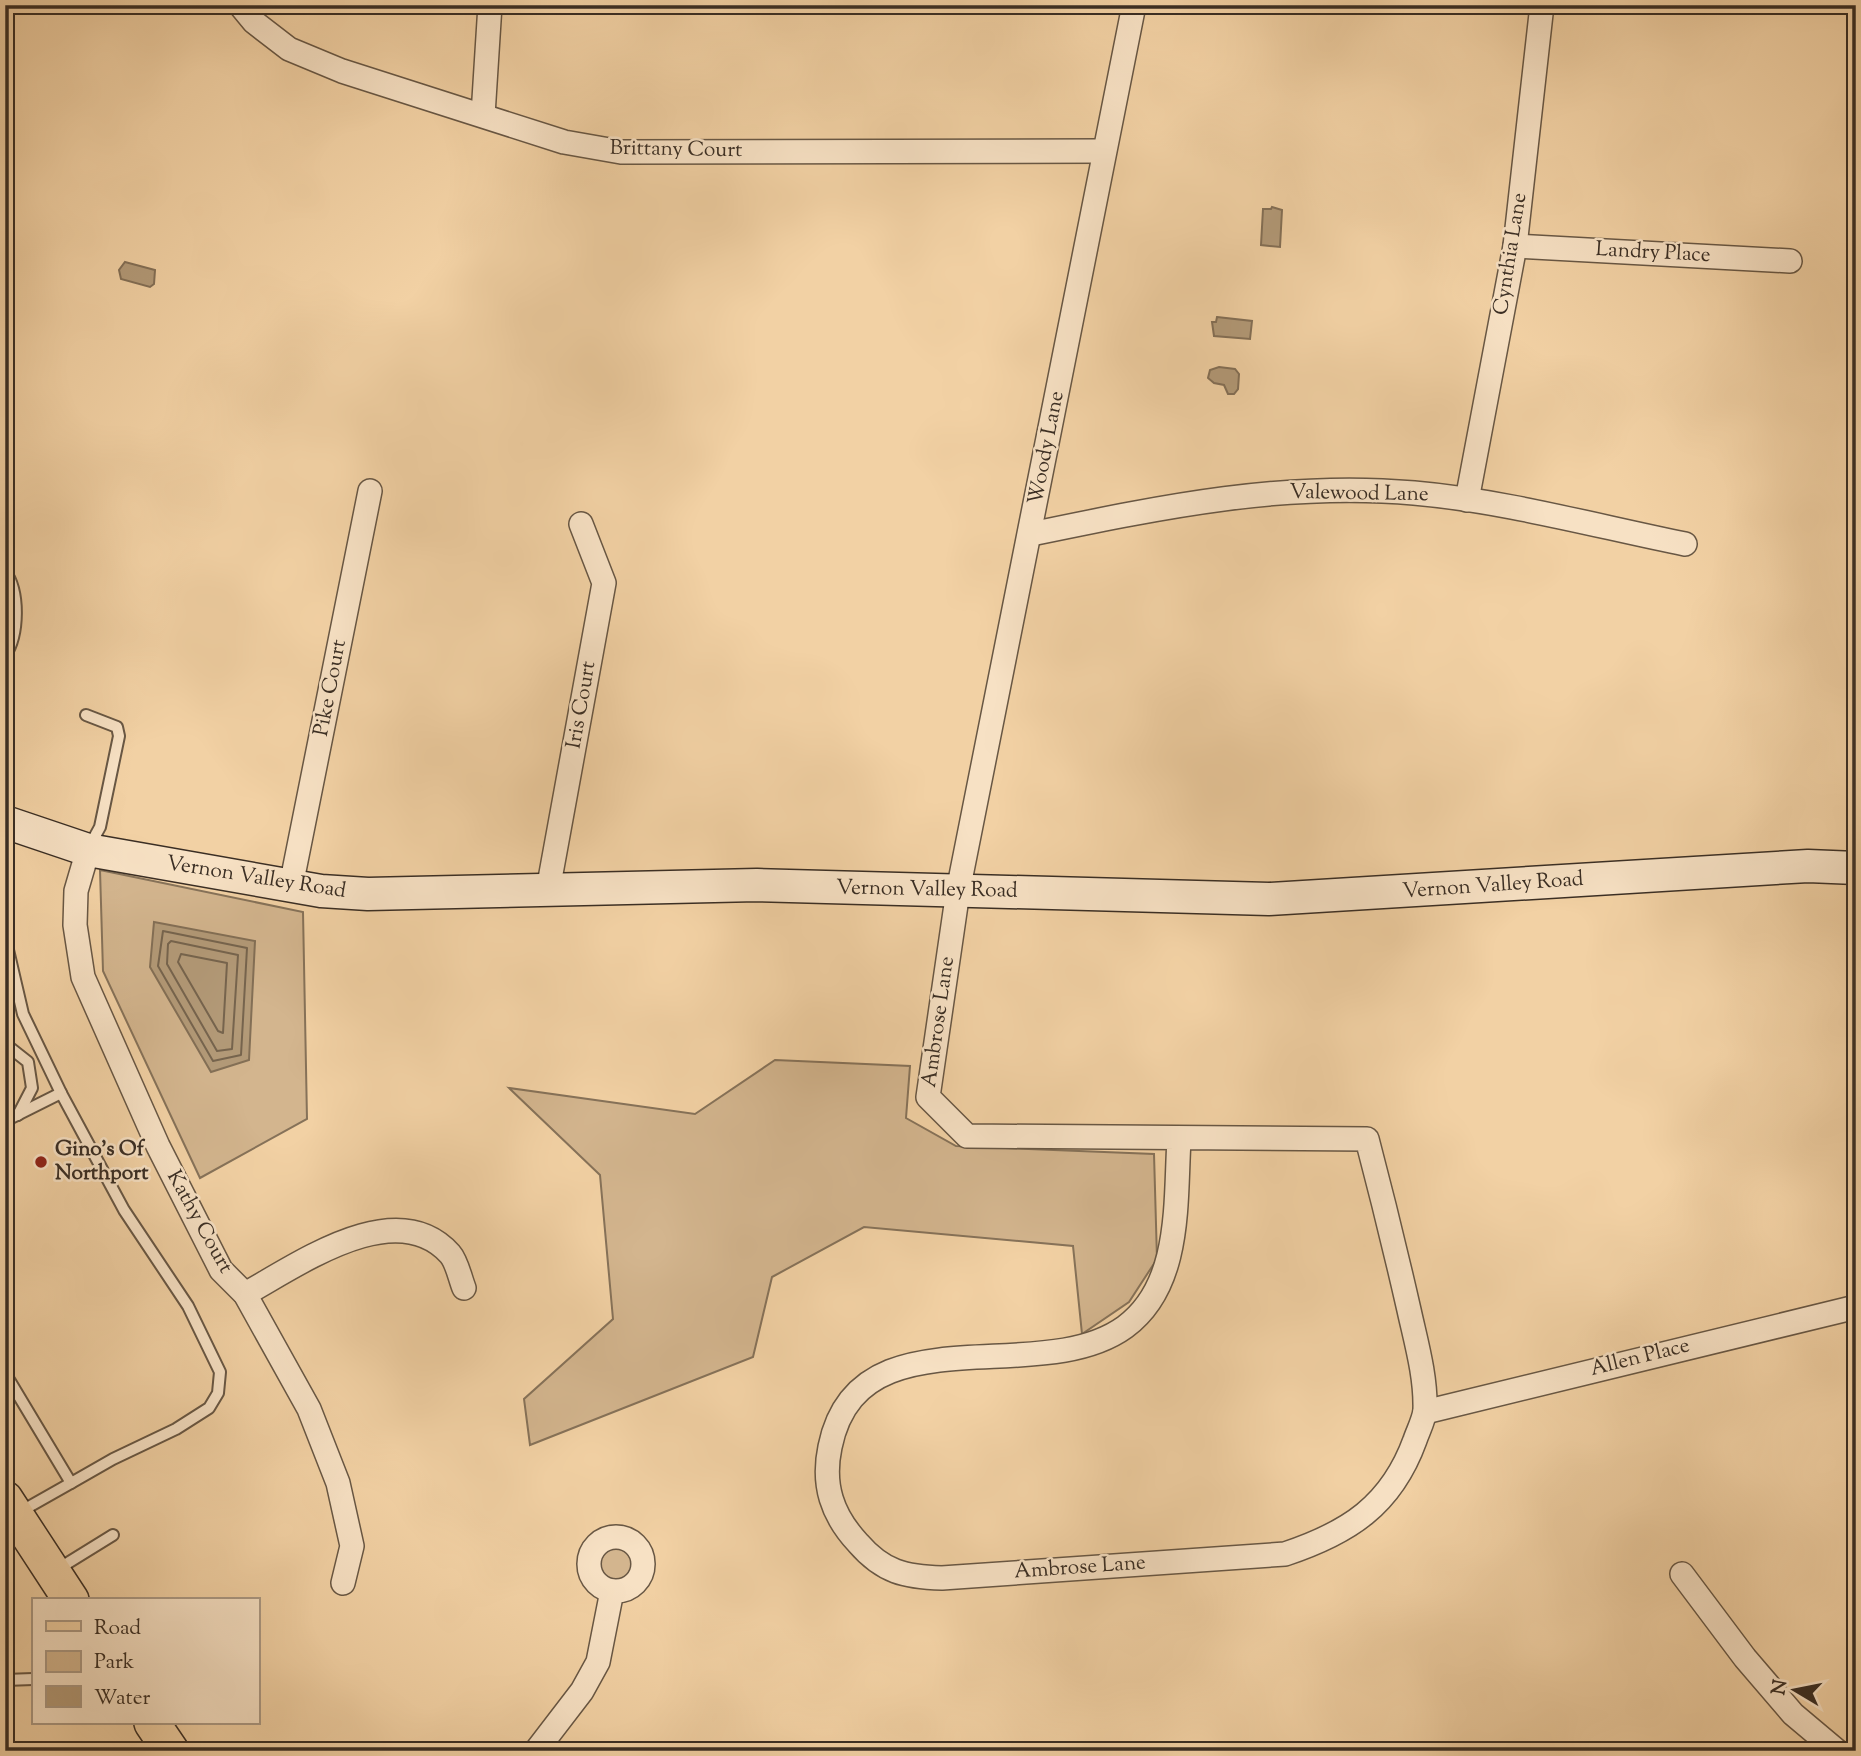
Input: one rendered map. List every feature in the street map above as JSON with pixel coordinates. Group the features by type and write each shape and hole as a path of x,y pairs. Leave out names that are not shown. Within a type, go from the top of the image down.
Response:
{"main road":[{"name":"Vernon Valley Road","path":"5,822 88,850 292,886 368,894 757,884 1269,899 1808,866 1856,867"},
{"path":"10,1506 62,1586"},
{"path":"153,1724 171,1751"}],"street":[{"name":"Brittany Court","path":"240,5 254,22 289,49 342,71 564,142 621,152 1103,151"},
{"path":"483,115 490,5"},
{"name":"Woody Lane","path":"958,891 1134,5"},
{"name":"Cynthia Lane","path":"1467,500 1515,246 1542,5"},
{"name":"Landry Place","path":"1515,246 1790,261"},
{"name":"Pike Court","path":"292,886 370,491"},
{"name":"Valewood Lane","path":"1031,534 1191,503 1298,491 1414,493 1467,500 1685,544"},
{"name":"Iris Court","path":"548,890 604,583 581,524"},
{"name":"Kathy Court","path":"88,850 76,891 75,914 83,977 158,1146 221,1270 245,1294 309,1409 338,1483 352,1546 343,1583"},
{"name":"Ambrose Lane","path":"958,891 928,1097 967,1136 1178,1140 1367,1139 1391,1228 1421,1364 1425,1412 1406,1465 1387,1492 1365,1514 1328,1539 1285,1554 942,1578 916,1578 890,1571 863,1549 841,1525 828,1494 827,1462 833,1430 851,1399 876,1376 918,1362 1053,1352 1096,1343 1126,1326 1149,1300 1164,1274 1172,1240 1178,1140"},
{"path":"245,1294 332,1246 394,1230 425,1234 443,1248 451,1255 464,1289"},
{"name":"Allen Place","path":"1425,1412 1856,1307"},
{"path":"1682,1574 1745,1658 1793,1714 1837,1751"},
{"path":"536,1751 582,1691 598,1662 612,1591"}],"lane":[{"path":"5,571 15,597 14,629 5,656"},
{"path":"86,715 117,727 119,736 100,827 88,850"},
{"path":"5,898 8,914 5,935 23,1014 61,1093 124,1210 188,1306 220,1372 218,1393 209,1408 176,1429 113,1459 71,1483 10,1506"},
{"path":"5,1047 9,1046 29,1062 32,1088 18,1115"},
{"path":"5,1121 61,1093"},
{"path":"5,1263 5,1271"},
{"path":"5,1373 71,1483"},
{"path":"62,1586 113,1535"},
{"path":"5,1680 32,1679"}],"green space":[{"path":"100,870 303,912 307,1119 200,1178 103,971"},
{"path":"775,1060 910,1066 906,1118 956,1146 1154,1154 1157,1259 1129,1302 1082,1334 1073,1246 864,1227 772,1277 753,1357 530,1445 524,1399 613,1319 600,1175 509,1088 695,1114"},
{"path":"616,1542 631,1549 638,1564 631,1579 616,1586 601,1579 594,1564 601,1549"}],"water":[{"path":"1272,207 1282,210 1280,247 1261,245 1263,209"},
{"path":"125,262 155,270 154,284 150,287 121,279 119,270"},
{"path":"1217,317 1252,321 1250,339 1214,336 1212,322 1216,322"},
{"path":"1219,367 1235,369 1239,374 1238,389 1234,394 1228,394 1224,385 1214,383 1208,378 1210,370"},
{"path":"154,922 255,941 249,1060 211,1072 150,967"}],"place":[{"name":"Gino's Of Northport","path":"41,1162"}]}
